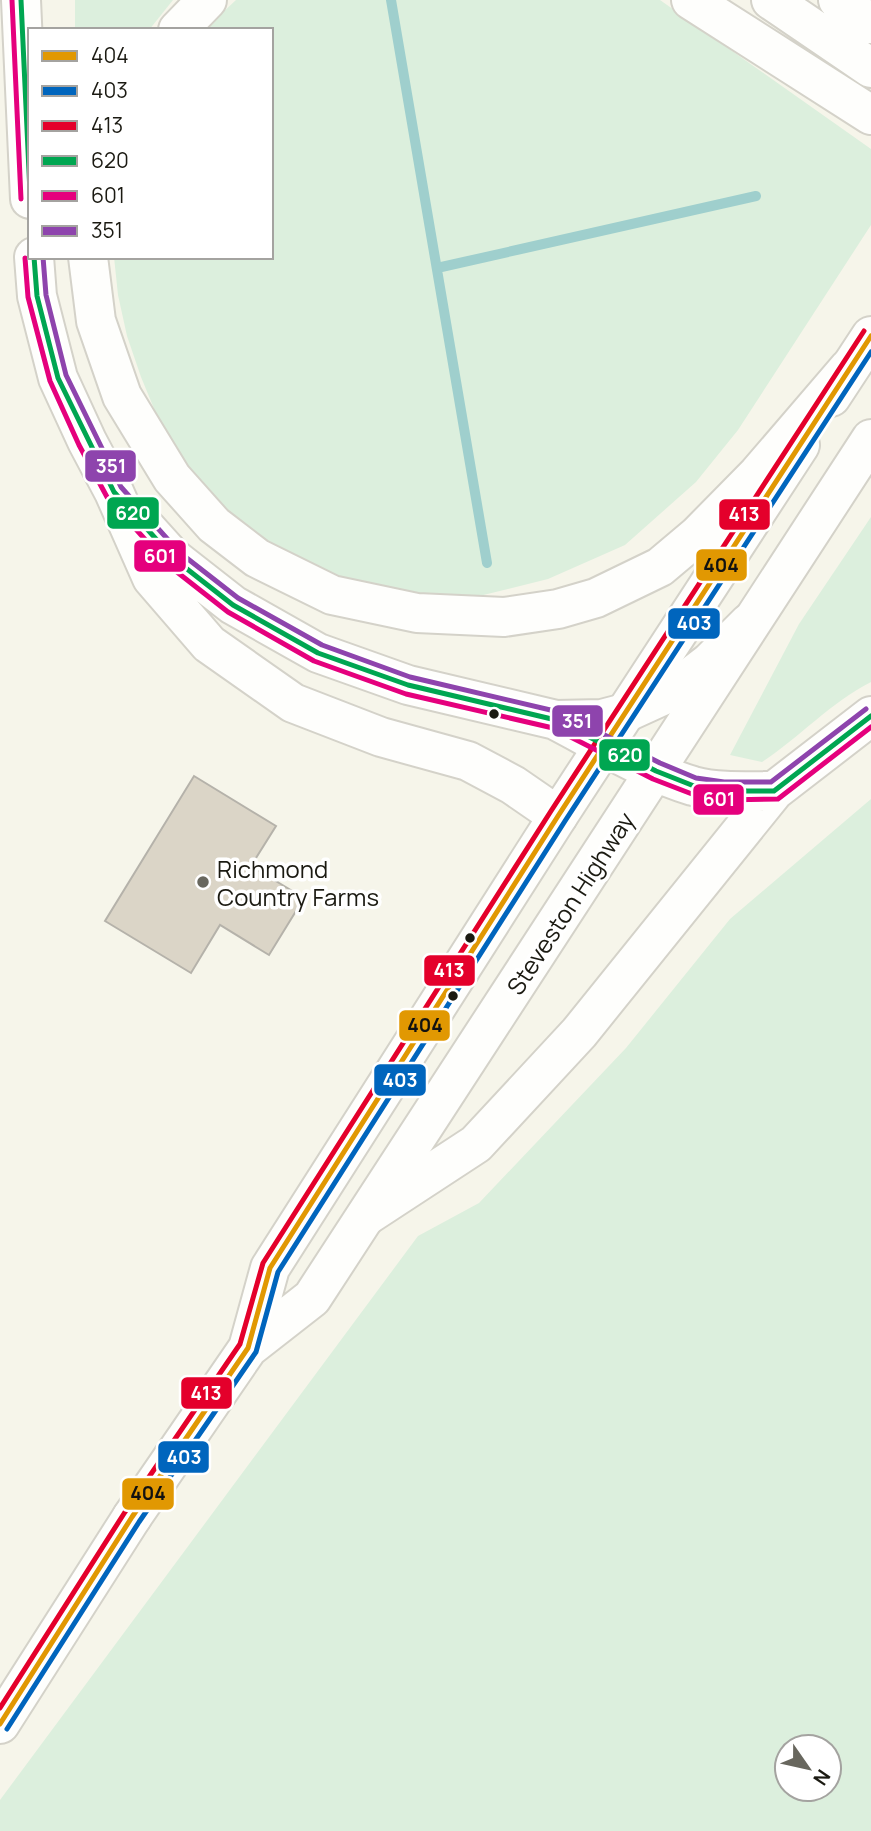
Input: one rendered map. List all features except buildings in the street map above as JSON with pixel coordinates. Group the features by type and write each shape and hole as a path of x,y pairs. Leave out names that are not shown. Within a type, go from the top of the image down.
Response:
{"main road":[{"path":"20,0 28,159"},
{"path":"180,28 206,0"},
{"path":"691,0 871,115"},
{"path":"771,0 871,68"},
{"path":"838,0 871,24"},
{"path":"34,259 37,296 58,378 114,492 152,578 209,644 293,702 381,737 468,761 513,785 558,816"},
{"path":"88,259 96,321 122,397 172,478 214,525 257,558 332,594 416,614 503,617 558,609 596,598 660,567 698,535 758,474 849,368"},
{"name":"Steveston Highway","path":"248,1348 270,1268 558,816 871,336"},
{"name":"Steveston Highway","path":"0,1724 132,1517 248,1348 312,1298 871,439"},
{"path":"114,492 173,558 233,605 318,653 408,685 556,720 602,719 625,713 671,692 710,662 749,623"},
{"path":"366,1216 476,1144 579,1033 774,791 871,716"},
{"path":"556,720 656,771 704,788 723,791 774,791"}],"green space":[{"path":"75,0 173,0 151,28 75,28"},
{"path":"236,0 660,0 871,149 871,225 738,430 696,482 625,545 548,579 467,599 358,588 308,566 260,538 211,499 175,449 155,411 127,336 118,295 114,259 273,259 273,28 206,28"},
{"path":"871,517 871,682 842,699 762,762 730,755 799,624"},
{"path":"871,799 871,1831 0,1831 0,1800 418,1236 479,1203 626,1048 730,919"}],"waterway":[{"path":"391,0 487,563"},
{"path":"437,268 756,196"}],"transit line":[{"name":"601","path":"12,0 21,199"},
{"name":"620","path":"21,0 28,150"},
{"name":"601","path":"25,258 28,297 50,381 79,445 107,497 168,565 228,612 314,661 406,694 553,728 653,779 692,794 722,800 778,799 871,727"},
{"name":"620","path":"34,259 37,296 58,378 114,492 173,558 233,605 318,653 408,685 556,720 656,771 694,786 723,791 774,791 871,716"},
{"name":"351","path":"43,259 46,295 66,375 121,487 179,552 238,598 322,645 410,677 559,712 660,763 696,778 724,782 771,782 866,709"},
{"name":"413","path":"0,1708 125,1512 240,1344 263,1263 551,811 864,331"},
{"name":"404","path":"0,1724 132,1517 248,1348 270,1268 558,816 871,336"},
{"name":"403","path":"7,1729 139,1522 256,1352 278,1272 565,821 871,352"}],"place":[{"name":"Richmond Country Farms","path":"203,882"}]}
